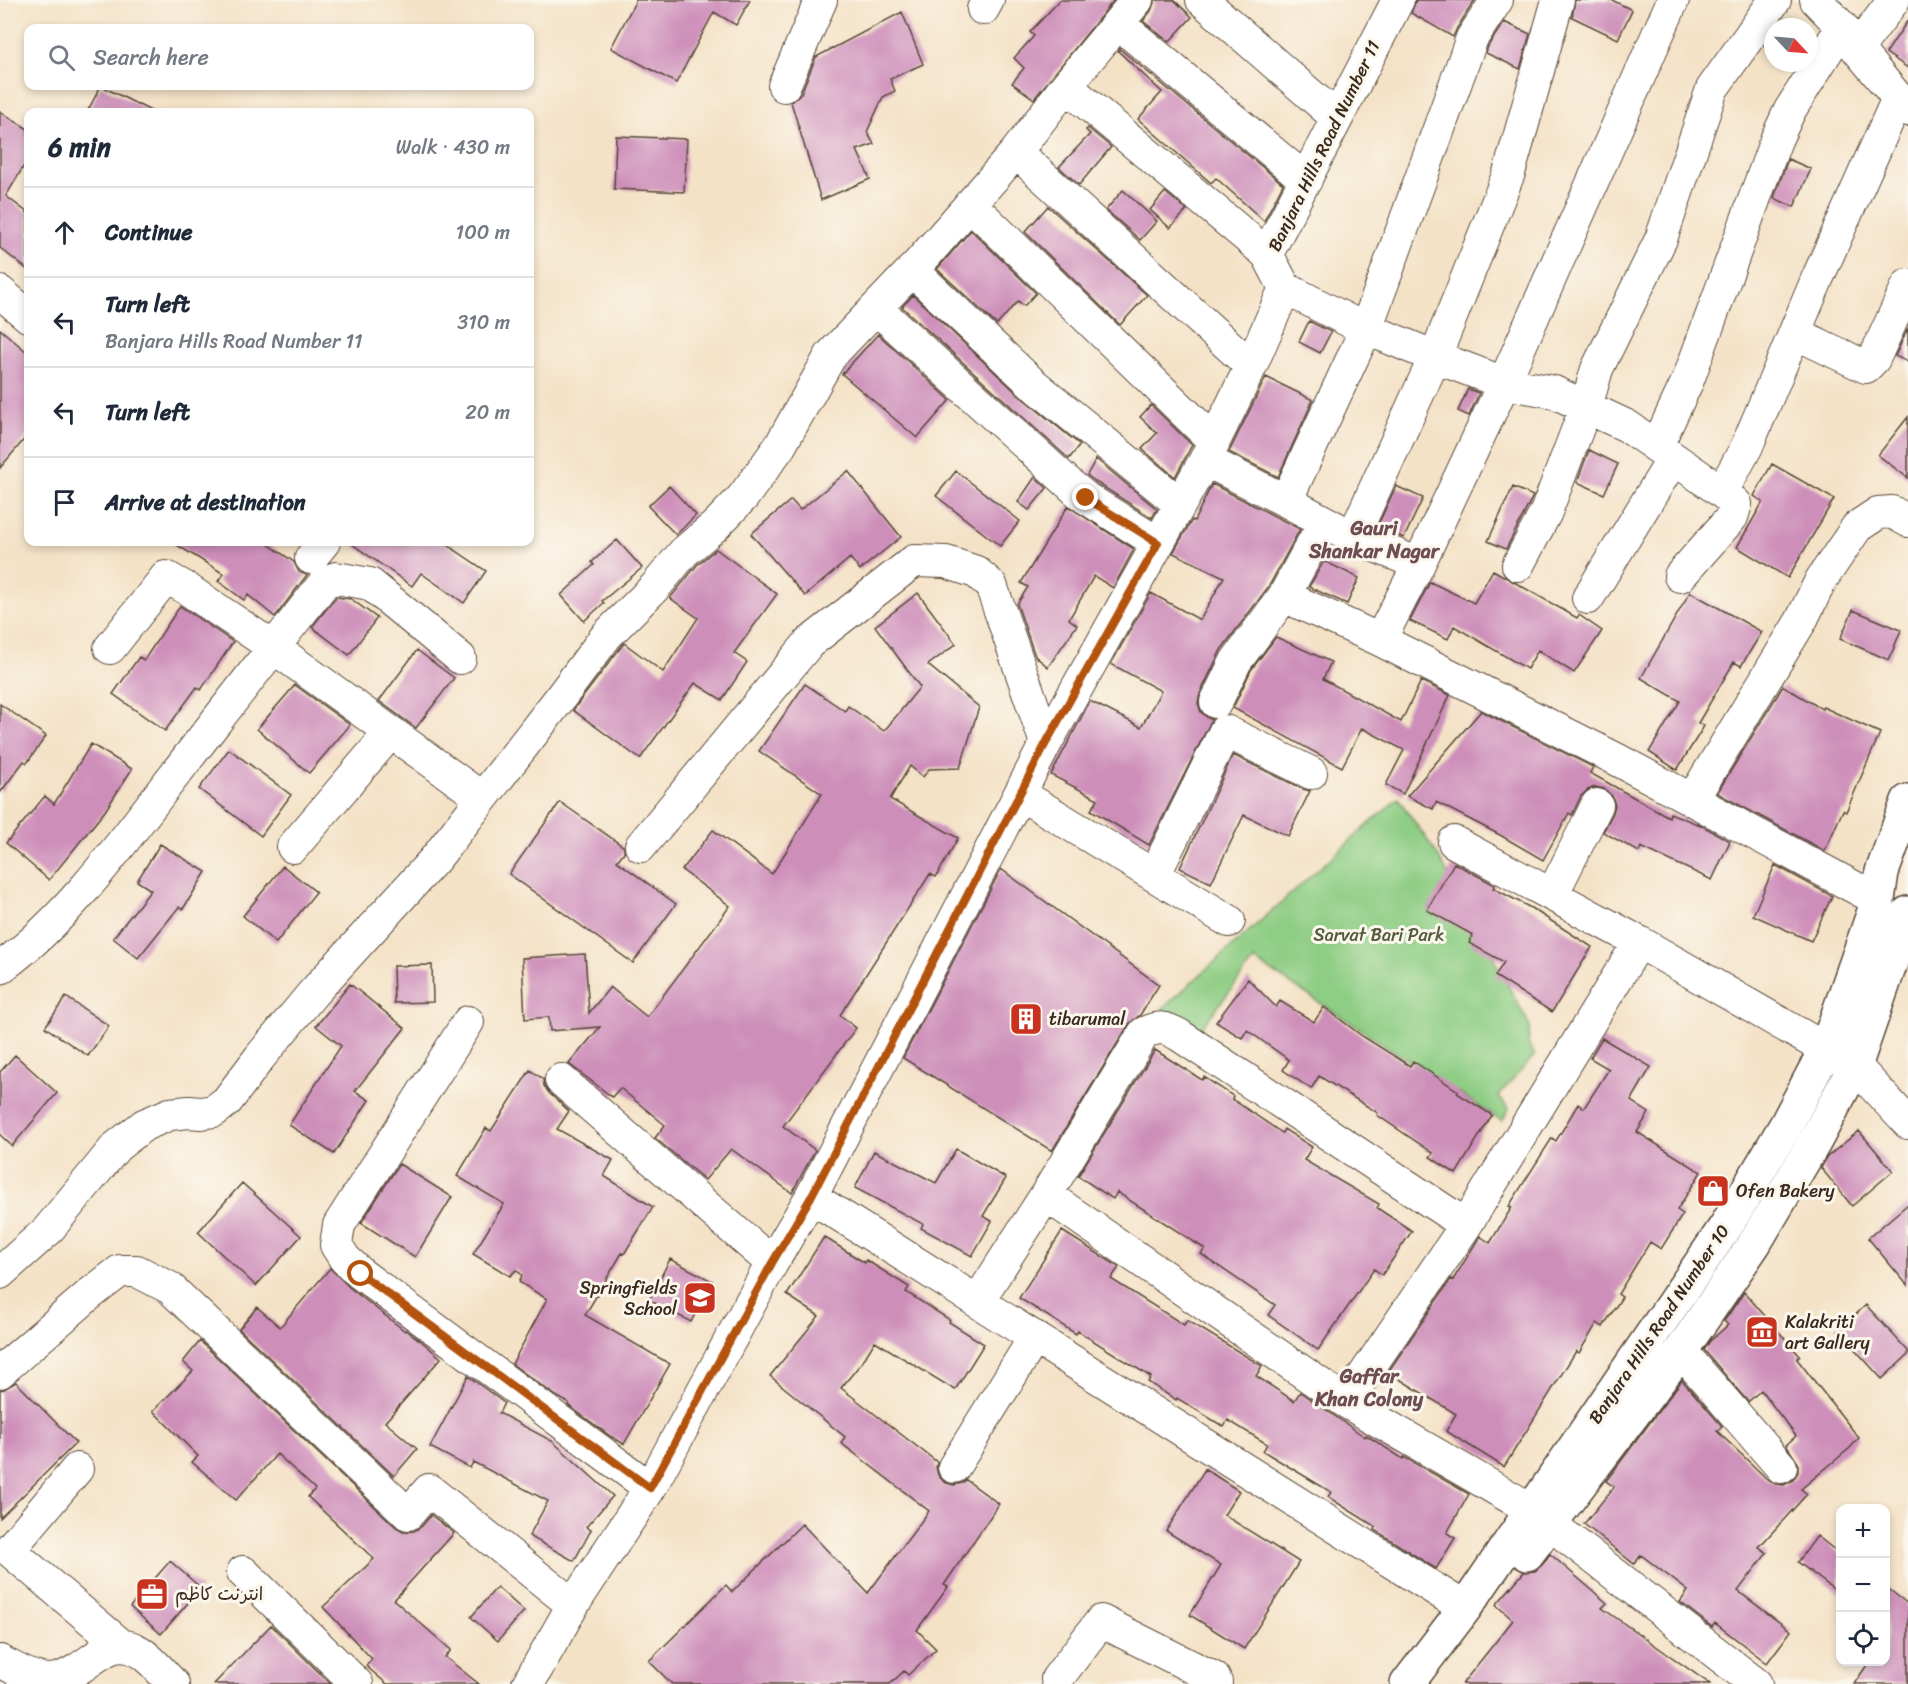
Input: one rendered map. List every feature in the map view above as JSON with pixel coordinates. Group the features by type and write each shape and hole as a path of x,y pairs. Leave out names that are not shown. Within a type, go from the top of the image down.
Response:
{"main road":[{"name":"Banjara Hills Road Number 10","path":"1432,1684 1726,1226 1786,1125 1826,1049 1878,900 1882,872 1908,801"},
{"name":"Banjara Hills Road Number 10","path":"1407,1684 1465,1608 1681,1351 1754,1244 1815,1141 1855,1066 1908,913"}],"street":[{"path":"784,86 822,0"},
{"path":"1202,0 1336,117"},
{"name":"Banjara Hills Road Number 11","path":"1285,288 1267,254 1398,0"},
{"path":"1286,501 1366,329 1472,38 1497,0"},
{"path":"1353,537 1435,357 1509,173 1558,0"},
{"path":"1380,640 1419,564 1504,383 1673,0"},
{"path":"1518,565 1546,512 1586,406 1597,369 1661,239 1712,89 1775,0"},
{"path":"1722,492 1747,446 1818,277 1903,104 1816,0"},
{"path":"1588,598 1665,452 1688,380 1776,140 1790,110 1850,38 1894,0"},
{"path":"0,1274 47,1231 116,1147 144,1125 170,1114 214,1111 227,1101 313,993 436,858 607,635 655,587 684,552 715,526 743,497 780,446 831,355 912,270 1016,152 1066,86 1128,12 1306,180"},
{"path":"1066,86 1267,254"},
{"path":"1016,152 1251,366"},
{"path":"970,204 1209,450 1286,501 1324,522 1353,537 1419,564"},
{"path":"912,270 1032,383 1180,504"},
{"path":"1795,333 1866,367 1874,359 1908,285"},
{"path":"528,1684 573,1605 650,1488 772,1263 811,1197 1046,743 1209,450 1251,366 1285,288 1366,329 1435,357 1504,383 1554,392 1586,406 1627,426 1722,492 1736,504 1732,517 1680,576"},
{"path":"0,292 24,313"},
{"path":"876,308 1075,489 1158,543"},
{"path":"1692,800 1801,621 1821,579 1857,527 1878,513 1892,512 1908,521"},
{"path":"1216,702 1236,661 1284,597 1324,522"},
{"path":"641,846 809,643 914,561 946,562 976,572 991,585 1046,743"},
{"path":"110,648 166,577 273,647 482,798"},
{"path":"0,969 20,954 62,913 119,847 325,582 336,578 370,584 460,658"},
{"path":"1284,597 1380,640 1618,760 1878,900"},
{"path":"1155,874 1226,731 1311,773"},
{"path":"293,847 391,732"},
{"path":"1020,794 1229,921"},
{"path":"1552,895 1597,805"},
{"path":"1454,842 1639,942 1855,1066 1908,1122"},
{"path":"1346,1402 1466,1225 1639,942"},
{"path":"468,1022 339,1225 336,1245 345,1259 361,1274 650,1488"},
{"path":"978,1301 1144,1034 1154,1028 1167,1029 1179,1035 1466,1225"},
{"path":"561,1080 772,1263"},
{"path":"1046,1195 1346,1402 1541,1516 1756,1684"},
{"path":"811,1197 1465,1608"},
{"path":"0,1372 97,1288 120,1271 137,1270 170,1288 408,1514 429,1490 573,1605"},
{"path":"954,1467 1035,1337"},
{"path":"1681,1351 1781,1467"},
{"path":"77,1469 9,1550 121,1645"},
{"path":"243,1572 357,1684"},
{"path":"1057,1679 1101,1621 1214,1678 1216,1684"},
{"path":"0,1661 48,1680 66,1677 109,1648 121,1645 130,1646 143,1653 173,1684"}],"green space":[{"name":"Sarvat Bari Park","path":"1398,798 1437,854 1530,1026 1528,1044 1535,1055 1498,1096 1509,1109 1502,1121 1254,960 1198,1032 1162,1009"}],"building":[{"path":"636,0 750,0 736,25 714,12 676,83 611,48"},
{"path":"1060,0 1114,0 1034,99 1012,83 1024,68 1014,58 1034,36 1030,32"},
{"path":"1155,0 1174,0 1192,17 1169,42 1143,21 1151,11"},
{"path":"1416,0 1475,0 1453,37 1411,13"},
{"path":"1575,0 1612,0 1632,10 1618,39 1572,17"},
{"path":"902,12 923,64 890,79 895,91 883,97 867,132 874,144 857,150 870,179 821,200 791,102 801,93 816,57"},
{"path":"1908,20 1908,68 1886,53"},
{"path":"1504,22 1530,34 1520,69 1486,53"},
{"path":"1120,49 1283,184 1264,221 1216,178 1211,183 1138,119 1162,92 1118,51"},
{"path":"99,90 109,90 145,108 89,108"},
{"path":"0,112 24,127 24,166 6,196 24,210 24,267 0,248"},
{"path":"1088,128 1111,147 1079,185 1059,167 1090,134 1086,130"},
{"path":"616,136 687,139 684,192 614,189"},
{"path":"1788,159 1811,169 1794,207 1774,198"},
{"path":"1123,190 1157,221 1140,240 1106,210"},
{"path":"1165,192 1187,210 1170,228 1150,210"},
{"path":"1048,206 1147,295 1120,325 1025,232"},
{"path":"971,230 1036,293 1024,306 1018,301 997,325 937,269"},
{"path":"913,295 1020,396 1080,445 1069,459 902,307"},
{"path":"1309,321 1331,332 1320,353 1299,342"},
{"path":"1908,328 1908,362 1895,356"},
{"path":"0,329 24,350 24,440 0,468"},
{"path":"878,334 950,400 917,438 842,374"},
{"path":"1266,377 1313,400 1278,477 1229,452"},
{"path":"1468,389 1479,393 1469,416 1458,411"},
{"path":"1151,405 1192,445 1175,477 1142,449 1157,433 1140,417"},
{"path":"1908,417 1908,478 1878,455"},
{"path":"1589,450 1618,464 1604,494 1577,482"},
{"path":"1096,459 1157,509 1152,518 1087,475"},
{"path":"1772,464 1834,499 1788,578 1737,547 1763,502 1754,496"},
{"path":"848,471 901,537 860,570 850,558 805,596 751,534 791,500 800,510"},
{"path":"956,471 1020,521 1000,546 936,496"},
{"path":"1035,477 1047,488 1029,510 1018,502"},
{"path":"1212,484 1300,529 1269,586 1221,650 1198,703 1201,712 1212,719 1149,845 1091,810 1098,799 1051,775 1090,701 1141,727 1161,691 1111,664 1151,593 1200,620 1224,577 1173,553 1192,520 1194,521"},
{"path":"669,486 696,515 676,535 648,506"},
{"path":"1396,486 1423,498 1404,538 1377,527"},
{"path":"1513,487 1533,496 1506,549 1488,541"},
{"path":"1068,506 1134,549 1113,588 1094,576 1069,619 1077,625 1048,667 1035,656 1017,604 1028,587 1021,583"},
{"path":"617,540 642,568 602,601 604,603 584,621 561,595 594,565 592,562"},
{"path":"178,546 271,546 294,562 299,572 307,575 275,617 248,595 244,600 218,581 224,574"},
{"path":"355,546 449,546 486,571 464,603 421,573 412,586"},
{"path":"716,549 777,594 734,653 747,662 722,700 695,683 640,759 573,710 624,643 663,672 698,618 670,598 697,565"},
{"path":"1324,561 1359,578 1347,604 1309,587"},
{"path":"1493,570 1577,618 1579,615 1602,631 1574,673 1538,650 1527,669 1454,626 1448,639 1410,621 1430,582 1474,603"},
{"path":"1690,592 1762,632 1741,666 1734,662 1698,723 1704,726 1677,770 1649,752 1680,701 1641,678"},
{"path":"918,593 956,644 928,665 979,707 960,768 929,769 923,777 910,766 890,799 958,838 936,877 930,874 840,1015 856,1028 783,1126 815,1150 792,1193 731,1149 705,1180 655,1138 665,1125 620,1088 612,1097 569,1064 600,1027 550,1031 549,1017 525,1019 522,958 585,954 589,1013 610,987 647,1017 730,906 682,870 713,830 772,874 822,794 759,751 805,684 845,711 848,706 884,731 920,687 875,626"},
{"path":"336,597 351,599 377,618 349,655 312,627"},
{"path":"180,606 233,642 201,690 197,687 165,731 113,694 139,657 144,660"},
{"path":"1853,610 1901,630 1889,660 1840,639"},
{"path":"1276,637 1331,662 1323,679 1401,722 1421,681 1450,695 1403,794 1386,785 1404,750 1362,728 1342,767 1233,708 1251,670"},
{"path":"417,650 454,678 416,728 379,701"},
{"path":"295,685 350,725 309,773 257,729"},
{"path":"1783,686 1822,709 1823,707 1880,733 1846,812 1843,810 1825,851 1717,793"},
{"path":"0,704 46,736 27,763 24,761 0,793"},
{"path":"1481,711 1593,767 1590,773 1669,817 1670,813 1697,823 1730,841 1712,880 1641,847 1639,852 1603,832 1615,805 1612,796 1604,789 1595,787 1581,796 1572,815 1569,813 1543,860 1436,802 1433,809 1407,796"},
{"path":"91,744 132,769 105,811 49,880 6,843 45,796 54,804"},
{"path":"229,749 291,795 261,836 199,789"},
{"path":"1233,755 1310,791 1288,836 1244,815 1211,883 1180,868"},
{"path":"560,802 624,847 624,852 617,861 676,904 633,963 509,874"},
{"path":"160,844 206,872 183,909 179,907 138,958 113,938 151,890 137,881"},
{"path":"1454,863 1495,885 1493,888 1531,908 1592,947 1552,1012 1495,976 1504,962 1469,943 1473,935 1427,910"},
{"path":"1775,865 1832,896 1811,941 1753,915"},
{"path":"283,866 316,892 276,943 243,916"},
{"name":"tibarumal","path":"1001,869 1159,985 1140,1015 1129,1024 1052,1151 903,1058"},
{"path":"432,965 433,1002 394,1003 393,966"},
{"path":"1248,979 1276,1007 1280,1001 1314,1022 1324,1007 1362,1036 1410,1066 1413,1061 1492,1115 1456,1174 1430,1157 1433,1153 1377,1115 1378,1113 1319,1076 1311,1089 1283,1070 1289,1060 1247,1030 1242,1038 1216,1022"},
{"path":"350,984 405,1028 355,1091 369,1100 334,1154 289,1125 341,1046 316,1026"},
{"path":"66,997 109,1026 88,1056 45,1027"},
{"path":"1602,1038 1651,1067 1631,1101 1649,1113 1637,1132 1701,1172 1677,1210 1683,1214 1661,1249 1650,1242 1618,1294 1622,1297 1603,1327 1597,1323 1579,1353 1576,1351 1504,1467 1446,1431 1456,1414 1388,1372 1451,1279 1453,1280 1480,1236 1490,1243 1512,1207 1509,1206 1552,1138 1556,1141 1578,1104 1584,1108 1609,1069 1590,1058"},
{"path":"1155,1050 1202,1080 1204,1077 1282,1133 1284,1129 1312,1147 1304,1160 1379,1204 1377,1208 1412,1231 1382,1275 1374,1269 1318,1350 1268,1315 1275,1305 1201,1254 1205,1249 1117,1192 1113,1199 1078,1176"},
{"path":"15,1055 57,1093 12,1146 0,1135 0,1072"},
{"path":"530,1070 543,1079 544,1086 549,1093 569,1111 557,1129 613,1160 604,1176 653,1207 585,1315 670,1364 624,1444 512,1364 547,1299 519,1282 522,1275 516,1270 510,1276 473,1254 504,1204 457,1176 486,1128 491,1131"},
{"path":"1859,1131 1893,1171 1852,1206 1821,1168 1827,1157"},
{"path":"956,1149 1006,1178 983,1216 992,1221 972,1256 921,1228 923,1224 855,1188 874,1151 936,1183"},
{"path":"399,1164 452,1197 415,1257 361,1223"},
{"path":"242,1183 301,1236 256,1286 198,1232"},
{"path":"1908,1204 1908,1286 1868,1238"},
{"path":"1062,1231 1119,1267 1111,1279 1184,1325 1187,1320 1262,1366 1256,1376 1294,1401 1300,1392 1365,1437 1366,1435 1403,1459 1404,1457 1469,1494 1447,1533 1455,1538 1436,1569 1328,1497 1331,1492 1263,1451 1267,1444 1228,1420 1224,1427 1177,1398 1176,1400 1148,1382 1151,1377 1078,1331 1076,1334 1019,1298"},
{"path":"824,1237 909,1287 906,1292 984,1344 955,1390 875,1341 863,1361 841,1388 937,1462 938,1475 944,1482 954,1485 966,1480 999,1504 944,1585 948,1587 917,1630 936,1649 908,1675 904,1671 890,1684 672,1684 649,1661 726,1585 732,1592 802,1524 868,1593 929,1511 841,1443 845,1437 770,1376 819,1316 787,1295"},
{"path":"670,1259 712,1281 691,1322 649,1300"},
{"path":"330,1268 350,1288 441,1358 385,1422 417,1449 394,1476 239,1329 257,1307 280,1327"},
{"path":"1744,1292 1800,1356 1797,1359 1859,1438 1801,1489 1807,1494 1759,1547 1767,1553 1738,1591 1791,1631 1767,1663 1715,1623 1712,1627 1680,1602 1688,1591 1641,1555 1634,1564 1584,1524 1614,1487 1606,1481 1682,1380 1722,1426 1717,1431 1767,1479 1775,1484 1784,1485 1793,1480 1798,1472 1798,1463 1786,1445 1796,1436 1761,1390 1748,1402 1704,1350 1710,1341 1728,1325 1724,1321"},
{"path":"1866,1305 1908,1351 1908,1355 1882,1379 1838,1331"},
{"path":"200,1341 396,1527 405,1532 414,1531 422,1526 431,1515 454,1533 394,1600 451,1650 445,1657 479,1684 387,1684 366,1666 372,1659 323,1607 374,1559 308,1497 315,1489 277,1454 236,1500 192,1462 198,1456 153,1411 193,1371 183,1362"},
{"path":"468,1376 504,1403 499,1413 552,1441 613,1496 586,1527 591,1530 574,1561 529,1536 548,1501 473,1462 470,1468 430,1447"},
{"path":"16,1382 76,1443 0,1518 0,1390"},
{"path":"1205,1469 1239,1491 1224,1515 1299,1562 1244,1649 1190,1615 1221,1565 1166,1531"},
{"path":"1817,1536 1836,1551 1836,1591 1798,1562"},
{"path":"1550,1554 1607,1603 1602,1608 1710,1684 1462,1684 1513,1620 1496,1605 1524,1572 1535,1571"},
{"path":"170,1561 201,1588 161,1634 130,1607"},
{"path":"497,1587 524,1611 498,1641 471,1617"},
{"path":"1890,1590 1908,1604 1908,1684 1854,1684 1866,1666 1890,1666"},
{"path":"271,1625 331,1684 214,1684"}],"place":[{"name":"tibarumal","path":"1026,1019"},
{"name":"Ofen Bakery","path":"1713,1191"},
{"name":"Springfields School","path":"700,1298"},
{"name":"Kalakriti art Gallery","path":"1762,1332"},
{"name":"انترنت كاظم","path":"152,1594"}],"district":[{"name":"Gauri Shankar Nagar","path":"1374,540"},
{"name":"Gaffar Khan Colony","path":"1369,1388"}],"route":[{"path":"361,1274 650,1488 772,1263 811,1197 1046,743 1158,543 1086,498"}]}
